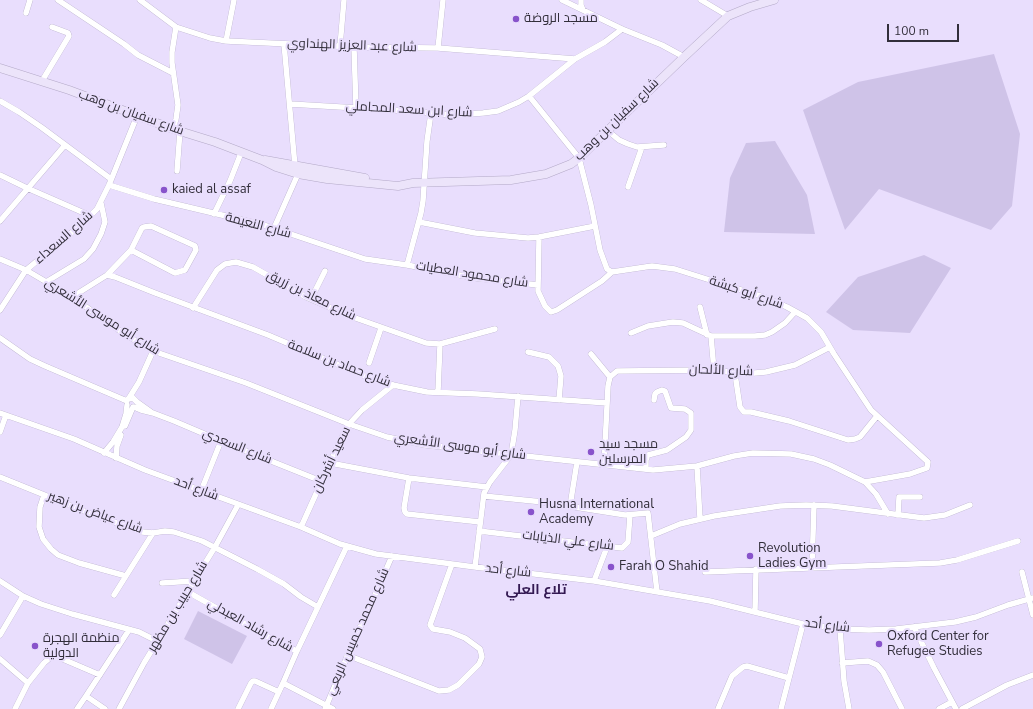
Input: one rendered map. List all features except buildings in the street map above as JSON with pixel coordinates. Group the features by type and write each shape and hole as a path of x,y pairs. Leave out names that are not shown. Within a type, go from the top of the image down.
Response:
{"street":[{"path":"26,13 30,0"},
{"path":"58,0 138,55 173,73"},
{"name":"شارع عبد العزيز الهنداوي","path":"140,0 176,27 210,38 226,41 340,46 354,48 438,48 575,59"},
{"path":"226,41 234,0"},
{"path":"340,46 344,0"},
{"path":"438,48 443,0"},
{"path":"565,1 575,0"},
{"path":"581,0 583,10"},
{"path":"702,0 728,16"},
{"name":"شارع سفيان بن وهب","path":"262,160 270,160 364,178 413,183 490,181 529,178 546,174 571,164 579,158 728,16 750,7 774,0"},
{"path":"565,1 622,29 662,45 684,57"},
{"path":"42,81 69,36 68,33 52,27"},
{"path":"176,27 172,52 173,73 178,104 176,119 177,171"},
{"name":"شارع ابن سعد المحاملي","path":"290,104 453,115 483,113 509,107 529,96 575,59 605,42 622,29"},
{"path":"284,44 295,166"},
{"path":"354,48 356,108"},
{"name":"شارع سفيان بن وهب","path":"0,68 42,81 137,116 215,142 276,167 298,174 336,180 398,186 413,183"},
{"path":"529,96 579,158 602,258 607,269 612,272"},
{"path":"0,101 19,112 111,179"},
{"path":"407,265 419,222 423,201 430,113"},
{"name":"شارع السعداء","path":"0,310 26,270 91,216 101,203 137,116"},
{"path":"607,130 619,140 642,148 664,145"},
{"path":"0,221 65,145"},
{"path":"628,186 642,148"},
{"path":"214,214 230,181 241,153"},
{"path":"274,228 298,174"},
{"path":"0,175 91,216"},
{"name":"شارع النعيمة","path":"109,185 154,200 274,228 350,255 382,262 407,265"},
{"path":"46,282 79,262 93,249 101,234 105,222 101,203"},
{"path":"419,222 478,233 528,238 595,226"},
{"path":"72,297 107,275 131,250 142,228 149,225 195,246 196,250 185,270 176,273 131,250"},
{"name":"شارع محمود العطيات","path":"539,237 538,291 549,310 553,312 602,281 612,272"},
{"name":"شارع أبو موسى الأشعري","path":"0,259 26,270 72,297 123,333 153,351 241,381 349,424 387,437 418,443 511,455 664,470 697,466 734,456 753,453 791,454 814,459 830,465 864,482 876,494 888,514"},
{"name":"شارع معاذ بن زريق","path":"193,308 217,270 225,264 233,262 253,267 311,300 381,328 426,343 440,344 495,330"},
{"name":"شارع محمود العطيات","path":"407,265 475,278 538,285"},
{"name":"شارع أبو كبشة","path":"612,272 652,266 675,269 764,297 795,312 815,325 863,398 878,416 925,458 929,464 923,470 910,474 864,482"},
{"path":"311,300 324,271"},
{"name":"شارع حماد بن سلامة","path":"107,275 268,335 365,376 393,385 422,391 518,396 607,403"},
{"path":"700,307 709,335 714,370"},
{"path":"630,333 648,326 673,322 683,323 709,335 746,337 765,335 779,328 795,312"},
{"path":"370,364 381,328"},
{"name":"شارع السعدي","path":"0,338 30,359 40,364 221,442 321,482"},
{"path":"438,392 440,344"},
{"name":"شارع الألحان","path":"610,377 614,373 622,370 714,370 735,374 766,372 795,365 830,347"},
{"path":"104,453 122,427 139,382 153,351"},
{"path":"528,352 549,357 558,366 561,376 559,400"},
{"path":"591,354 610,377 608,386 604,464"},
{"path":"735,374 740,408 744,412 751,412 789,421 848,440 860,437 878,416"},
{"name":"سعيد أشركان","path":"301,527 349,424 362,410 393,385"},
{"path":"646,469 646,460 648,455 667,450 686,437 691,430 691,413 685,409 671,408 665,391 662,390 657,392 654,400"},
{"path":"475,567 484,496 487,487 511,455 518,396"},
{"path":"116,458 117,444 131,414 132,403"},
{"path":"0,432 3,414"},
{"name":"شارع أحد","path":"3,414 74,439 145,470 301,527 347,546 376,554 594,580 710,601 803,624 840,629 875,630 914,628 968,619 1031,599"},
{"path":"202,491 221,442"},
{"path":"330,462 409,478 487,487"},
{"path":"570,506 577,462"},
{"path":"697,466 700,519"},
{"name":"شارع عياض بن زهير","path":"0,477 115,523 142,532 174,532 215,547 258,569 318,607"},
{"path":"409,478 404,508 407,514 480,522"},
{"path":"44,495 40,507 39,527 43,539 51,549 74,561 126,576"},
{"path":"484,496 543,502 630,515 649,514 657,592"},
{"path":"898,515 898,497 920,497"},
{"name":"شارع حبيب بن مظهر","path":"119,709 157,641 215,547 238,505"},
{"path":"651,536 675,526 700,519 794,505 832,506 888,514 931,518 945,515 970,505"},
{"path":"812,567 814,505"},
{"name":"شارع علي الذيابات","path":"479,531 622,548 628,542 630,515"},
{"path":"114,595 153,533"},
{"path":"705,572 940,563 957,560 1018,542"},
{"path":"297,651 347,546"},
{"path":"594,580 607,547"},
{"name":"شارع محمد خميس الربعي","path":"326,707 392,556"},
{"path":"348,655 440,692 450,690 458,686 480,664 482,657 480,649 465,638 450,632 433,629 430,625 452,564"},
{"path":"755,612 756,570"},
{"path":"1022,572 1031,599 1033,615"},
{"path":"0,581 23,596 41,604 139,632 157,641"},
{"path":"162,583 193,581"},
{"name":"شارع رشاد العبدلي","path":"188,592 297,651 284,683 271,709"},
{"path":"0,635 23,596"},
{"path":"781,709 803,624"},
{"path":"914,628 956,709"},
{"path":"840,629 842,663 849,709"},
{"path":"77,709 129,630"},
{"path":"15,709 28,683 47,659 54,656 100,675"},
{"path":"0,659 28,683"},
{"path":"842,663 868,661 877,665 883,672 902,709"},
{"path":"718,709 732,676 739,669 747,666 789,678"},
{"path":"962,709 1008,685 1033,675"},
{"path":"238,709 253,681 279,692"},
{"path":"284,683 326,707 333,709"},
{"path":"86,696 105,709"},
{"path":"939,709 952,702"}],"shaded area":[{"path":"994,54 1020,134 1012,206 991,230 879,189 845,230 803,110 858,82"},
{"path":"775,141 807,195 815,234 724,232 730,178 746,143"},
{"path":"924,255 951,268 910,333 853,330 826,312 858,277"},
{"path":"198,611 247,636 232,664 184,639"}],"place":[{"name":"مسجد الروضة","path":"516,19"},
{"name":"kaied al assaf","path":"164,190"},
{"name":"مسجد سيد المرسلين","path":"591,452"},
{"name":"Husna International Academy","path":"531,512"},
{"name":"Revolution Ladies Gym","path":"750,556"},
{"name":"Farah O Shahid","path":"611,567"},
{"name":"Oxford Center for Refugee Studies","path":"879,644"},
{"name":"منظمة الهجرة الدولية","path":"35,646"}],"district":[{"name":"تلاع العلي","path":"536,591"}]}
